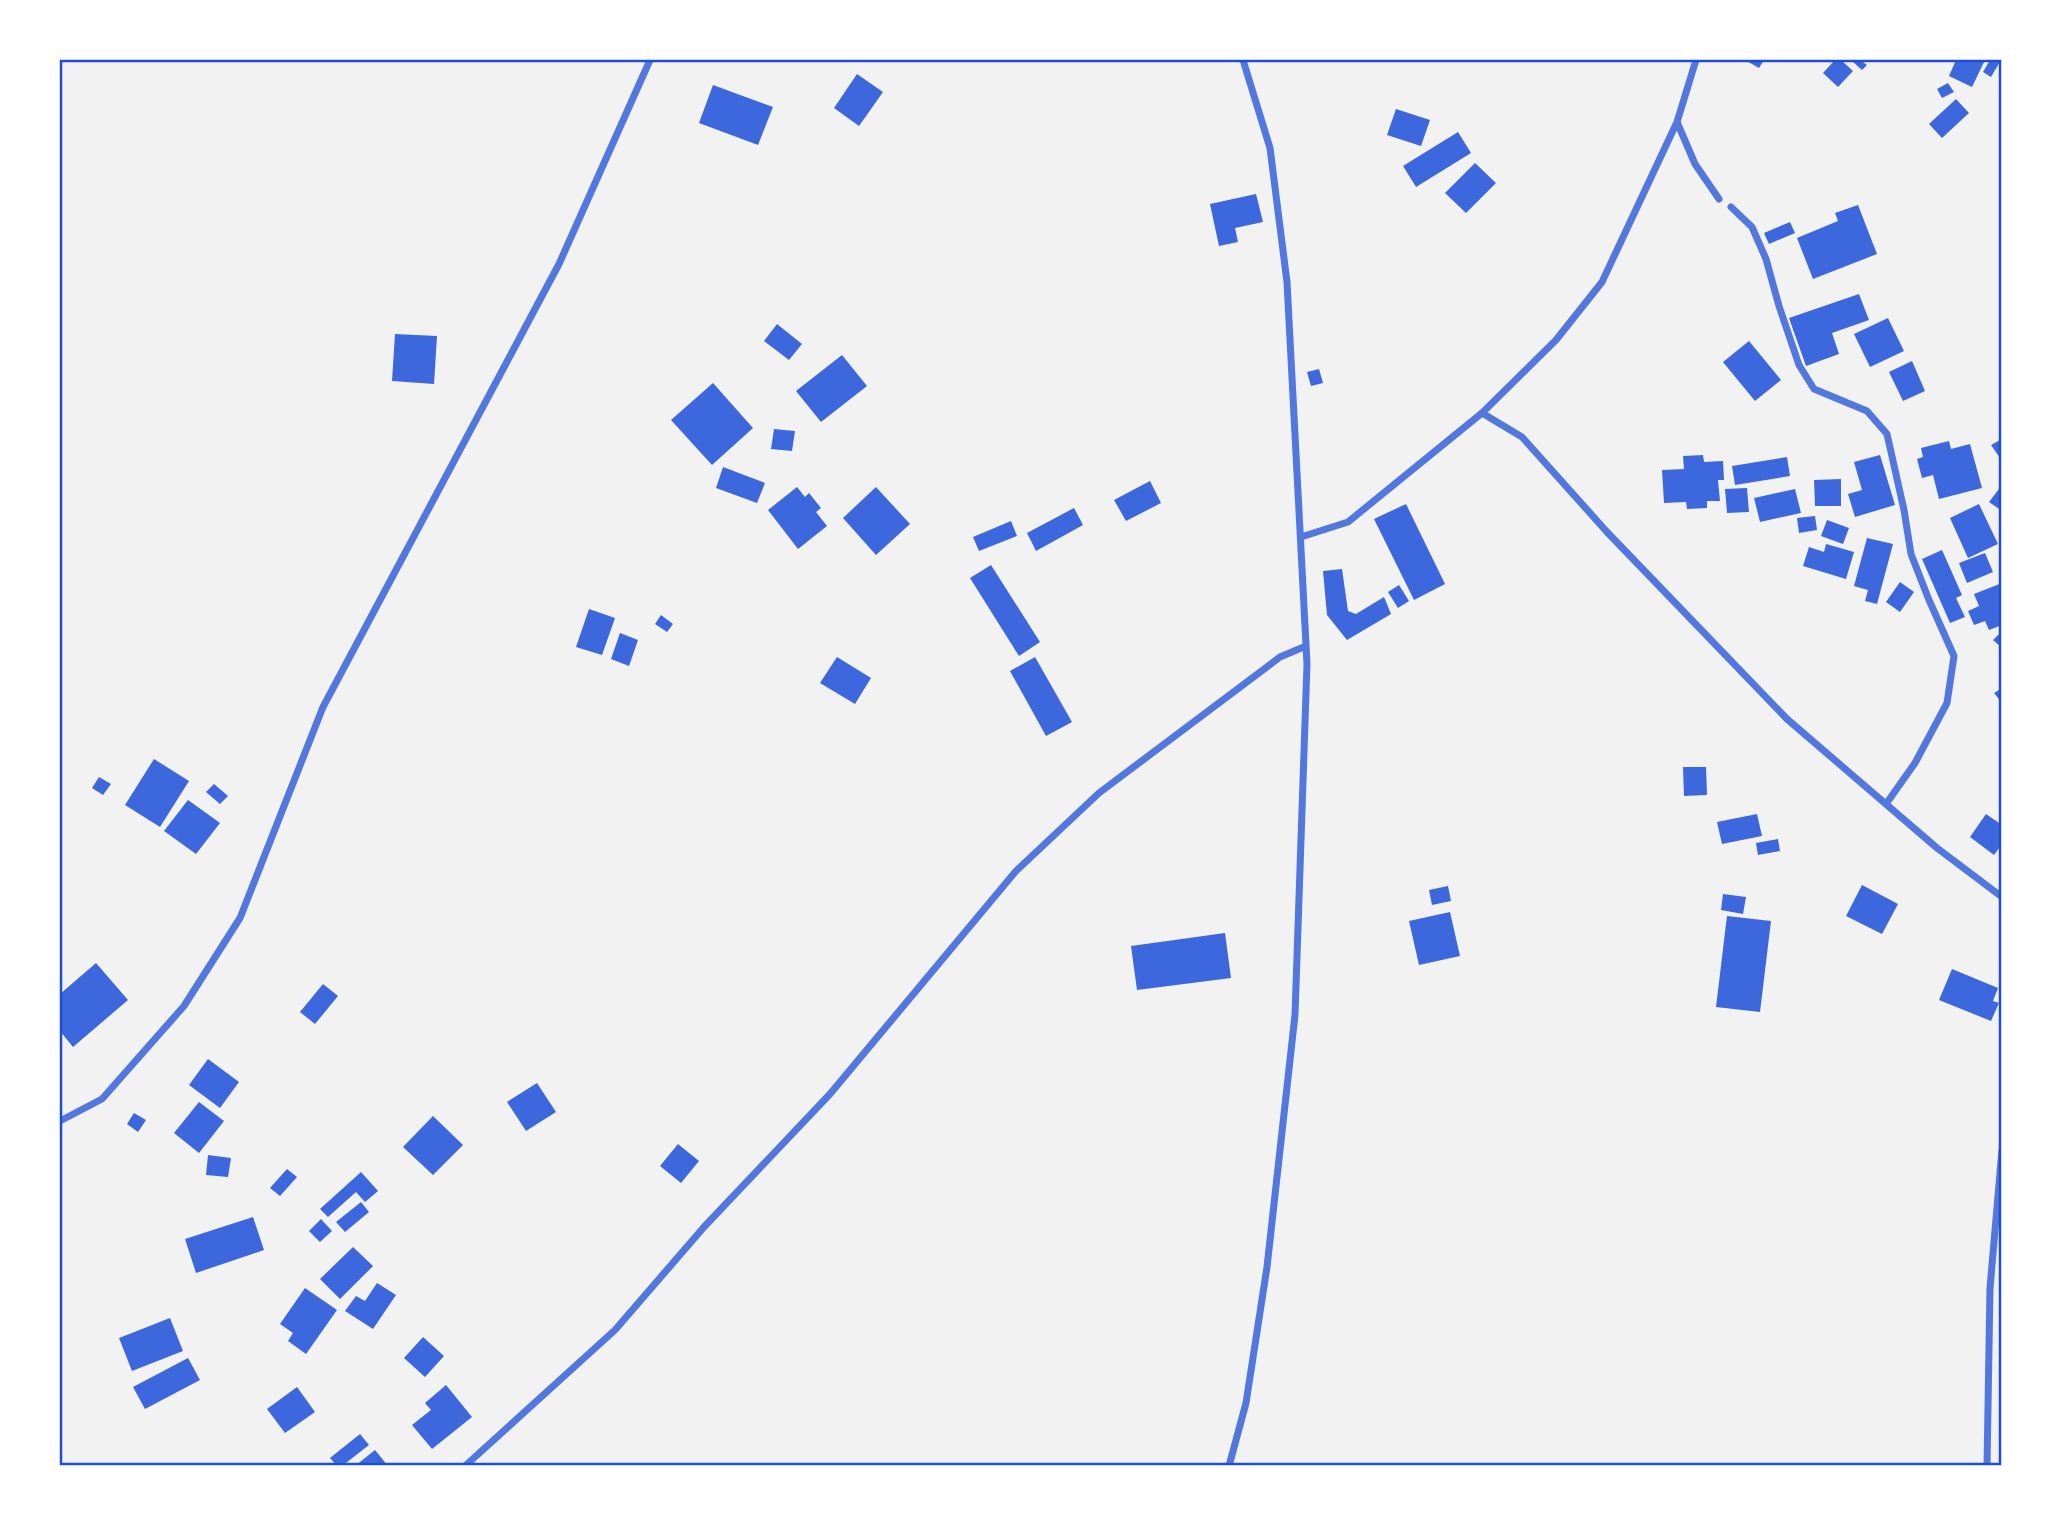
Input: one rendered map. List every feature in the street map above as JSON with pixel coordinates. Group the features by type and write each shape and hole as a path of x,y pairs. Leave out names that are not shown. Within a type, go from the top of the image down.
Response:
{"street":[{"path":"60,1121 102,1099 184,1006 240,918 323,707 559,264 650,60"},
{"path":"1229,1465 1246,1403 1267,1267 1295,1015 1306,705 1306,646 1287,282 1270,148 1243,60"},
{"path":"1301,537 1348,523 1482,413 1556,340 1601,282 1677,122 1696,60"},
{"path":"1677,122 1695,164 1719,199"},
{"path":"1731,207 1752,227 1766,259 1799,365 1814,388 1867,411 1887,434 1911,554 1954,656 1947,703 1915,763 1886,804"},
{"path":"1482,413 1522,437 1607,532 1787,719 1937,848 2001,897"},
{"path":"465,1465 615,1330 704,1227 830,1094 1016,871 1099,793 1280,657 1306,646"},
{"path":"1987,1465 1990,1288 2001,1150"}],"building":[{"path":"1745,60 1764,60 1759,68"},
{"path":"1835,60 1841,60 1853,71 1838,87 1823,73"},
{"path":"1860,60 1867,65 1862,70 1852,61"},
{"path":"1956,60 1985,60 1972,87 1949,76"},
{"path":"1990,60 2001,60 1991,77 1983,72"},
{"path":"857,74 883,92 859,126 834,108"},
{"path":"1948,83 1954,92 1942,98 1937,89"},
{"path":"713,85 773,107 758,145 699,123"},
{"path":"1956,99 1969,113 1942,138 1929,124"},
{"path":"1396,109 1430,120 1421,146 1387,135"},
{"path":"1458,132 1471,153 1416,187 1403,166"},
{"path":"1475,163 1496,183 1466,213 1445,193"},
{"path":"1256,194 1263,222 1235,228 1238,242 1219,246 1210,204"},
{"path":"1858,205 1877,254 1813,279 1797,238 1838,221 1835,213"},
{"path":"1790,222 1795,233 1769,244 1764,233"},
{"path":"1859,294 1869,320 1832,333 1839,354 1806,366 1789,318"},
{"path":"1888,318 1904,351 1870,367 1854,334"},
{"path":"777,324 802,344 789,360 764,341"},
{"path":"395,334 437,336 434,384 392,381"},
{"path":"1749,341 1781,380 1755,401 1723,362"},
{"path":"842,355 867,386 821,422 796,391"},
{"path":"1912,361 1925,391 1903,401 1889,372"},
{"path":"1319,369 1323,383 1311,386 1307,372"},
{"path":"713,383 753,428 712,465 671,420"},
{"path":"774,429 795,431 792,451 771,449"},
{"path":"2002,439 2002,461 1991,445"},
{"path":"1949,441 1951,449 1970,444 1982,488 1939,499 1933,475 1922,478 1917,459 1923,457 1921,448"},
{"path":"1703,455 1704,462 1723,461 1724,480 1718,480 1720,501 1707,501 1707,508 1687,509 1686,502 1664,503 1662,470 1684,469 1683,456"},
{"path":"1880,455 1895,505 1855,517 1848,494 1862,490 1854,462"},
{"path":"1787,457 1790,476 1735,485 1732,466"},
{"path":"723,467 765,483 757,503 716,488"},
{"path":"1841,479 1841,506 1815,506 1814,480"},
{"path":"1150,481 1161,503 1126,521 1114,500"},
{"path":"2002,485 2002,511 1989,502"},
{"path":"797,487 805,497 809,493 821,508 816,512 827,526 798,549 768,510"},
{"path":"876,487 910,524 876,555 843,518"},
{"path":"1747,488 1749,512 1727,513 1725,489"},
{"path":"1795,489 1801,513 1760,522 1754,498"},
{"path":"1406,504 1445,584 1414,600 1374,519"},
{"path":"1979,504 1998,544 1968,558 1950,518"},
{"path":"1074,508 1083,525 1036,551 1027,533"},
{"path":"1815,516 1817,530 1799,533 1797,518"},
{"path":"1827,520 1849,528 1843,544 1821,536"},
{"path":"1011,521 1017,536 979,551 973,537"},
{"path":"1867,538 1893,544 1877,604 1865,601 1868,590 1854,586"},
{"path":"1826,544 1854,552 1846,579 1803,566 1809,547 1824,552"},
{"path":"1942,550 1962,595 1956,598 1965,617 1950,623 1922,559"},
{"path":"1985,553 1993,572 1967,583 1959,563"},
{"path":"991,565 1040,642 1019,656 970,578"},
{"path":"1342,569 1348,611 1356,614 1384,597 1391,614 1347,640 1327,615 1323,571"},
{"path":"1900,582 1914,592 1900,612 1886,602"},
{"path":"2002,583 2002,625 1989,630 1985,621 1974,625 1968,611 1979,606 1974,594"},
{"path":"1399,585 1409,601 1398,608 1388,592"},
{"path":"589,609 615,618 602,655 576,647"},
{"path":"661,615 673,624 667,632 655,624"},
{"path":"2002,631 2002,648 1993,640"},
{"path":"620,633 638,640 629,666 611,659"},
{"path":"837,657 871,678 855,704 820,683"},
{"path":"1035,657 1072,722 1046,736 1010,671"},
{"path":"2002,688 2002,703 1994,693"},
{"path":"154,759 189,781 160,827 125,805"},
{"path":"1683,767 1706,767 1707,795 1684,796"},
{"path":"99,777 111,784 103,795 92,788"},
{"path":"214,784 228,796 220,804 206,792"},
{"path":"188,800 220,823 196,854 164,831"},
{"path":"1757,814 1762,836 1722,844 1717,822"},
{"path":"1986,814 2002,825 2002,844 1994,855 1970,837"},
{"path":"1778,839 1780,851 1758,855 1756,843"},
{"path":"1862,885 1898,904 1882,934 1846,916"},
{"path":"1448,886 1451,901 1432,905 1429,890"},
{"path":"1723,894 1746,897 1743,914 1721,910"},
{"path":"1450,912 1460,956 1419,965 1409,921"},
{"path":"1727,916 1771,921 1760,1012 1716,1007"},
{"path":"1225,933 1231,978 1137,990 1131,946"},
{"path":"96,963 128,1000 73,1047 60,1031 60,994"},
{"path":"1952,969 1998,988 1993,1001 1999,1003 1991,1021 1939,1000"},
{"path":"323,984 338,996 315,1024 300,1012"},
{"path":"208,1059 239,1082 220,1108 189,1085"},
{"path":"537,1083 556,1112 526,1131 507,1102"},
{"path":"199,1102 224,1121 199,1153 174,1133"},
{"path":"134,1113 146,1120 138,1132 127,1124"},
{"path":"433,1116 463,1145 433,1175 403,1147"},
{"path":"678,1144 699,1161 681,1183 660,1166"},
{"path":"208,1155 231,1158 228,1177 206,1175"},
{"path":"287,1169 297,1177 280,1196 270,1188"},
{"path":"361,1172 378,1191 365,1202 356,1192 328,1217 320,1209"},
{"path":"361,1202 369,1212 345,1232 336,1222"},
{"path":"253,1217 264,1250 196,1273 185,1239"},
{"path":"321,1219 332,1231 320,1242 309,1231"},
{"path":"353,1247 373,1266 340,1299 320,1279"},
{"path":"377,1283 396,1295 373,1329 345,1311 356,1296 365,1301"},
{"path":"305,1288 337,1310 306,1354 288,1341 293,1333 280,1324"},
{"path":"170,1318 183,1351 132,1371 119,1338"},
{"path":"423,1337 444,1356 425,1377 404,1358"},
{"path":"188,1358 200,1380 145,1409 133,1387"},
{"path":"446,1385 472,1417 432,1449 412,1425 431,1410 425,1403"},
{"path":"297,1387 315,1412 285,1433 267,1409"},
{"path":"360,1434 369,1445 342,1466 337,1466 330,1458"},
{"path":"375,1450 388,1466 355,1466"}]}
